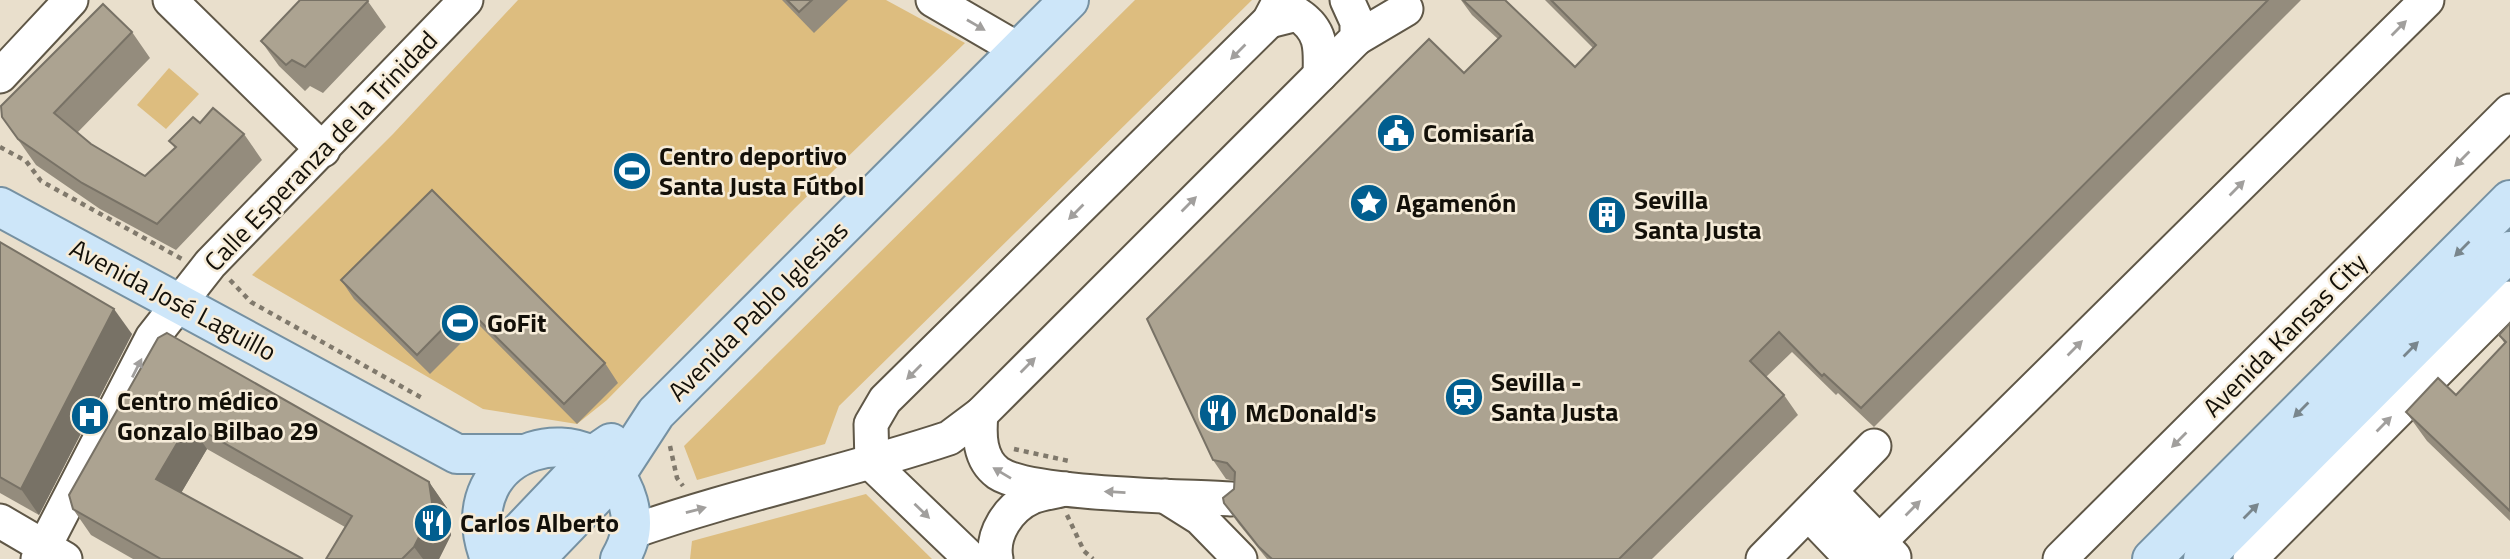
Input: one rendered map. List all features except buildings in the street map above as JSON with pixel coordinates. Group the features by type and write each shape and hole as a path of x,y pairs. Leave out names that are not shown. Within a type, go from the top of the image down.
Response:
{"main road":[{"name":"Avenida Pablo Iglesias","path":"603,466 1069,0"},
{"path":"2152,559 2510,200"},
{"name":"Avenida José Laguillo","path":"0,206 457,454"},
{"path":"2203,559 2510,251"},
{"path":"603,466 492,559 481,535 481,506 457,454 522,454 545,447 569,448 603,466 625,492 630,549"},
{"path":"481,506 496,475 522,454"},
{"path":"535,559 603,466"}],"street":[{"path":"0,76 71,0"},
{"path":"170,0 323,150"},
{"name":"Calle Esperanza de la Trinidad","path":"49,555 152,338 210,264 467,0"},
{"path":"933,0 1018,50"},
{"path":"1819,502 1871,555 2427,0"},
{"path":"1357,38 1371,4"},
{"path":"630,549 684,514 872,464 949,438 981,414 1357,38 1371,4"},
{"path":"971,559 872,464 871,424 886,400 1275,10 1297,14 1312,25 1321,42 1320,75"},
{"name":"Avenida Kansas City","path":"2060,559 2510,111"},
{"path":"2250,559 2510,298"},
{"path":"981,414 985,459 997,472 1010,478 1067,489 1231,499"},
{"path":"1763,559 1874,446"},
{"path":"996,559 993,547 1005,518 1032,497 1067,489"},
{"path":"1163,495 1200,518 1240,559"},
{"path":"0,521 49,555"}],"path":[{"path":"0,147 26,161 41,181 178,259 197,255 251,302 434,405"},
{"path":"656,413 671,428 670,455 677,478 687,490"},
{"path":"982,447 1022,449 1069,459 1067,518 1084,551 1093,559"}],"shaded area":[{"name":"Centro deportivo Santa Justa Fútbol","path":"518,0 886,0 965,43 795,208 607,400 577,424 483,409 252,275 393,134"},
{"path":"1135,0 1252,0 839,406 825,444 697,480 684,446"},
{"path":"169,68 199,94 166,129 137,105"},
{"path":"866,494 932,559 690,559 692,541"}],"place":[{"name":"Comisaría","path":"1396,133"},
{"name":"Centro deportivo Santa Justa Fútbol","path":"632,171"},
{"name":"Agamenón","path":"1369,203"},
{"name":"Sevilla Santa Justa","path":"1607,215"},
{"name":"GoFit","path":"460,323"},
{"name":"Sevilla - Santa Justa","path":"1464,397"},
{"name":"McDonald's","path":"1218,413"},
{"name":"Centro médico Gonzalo Bilbao 29","path":"90,416"},
{"name":"Carlos Alberto","path":"433,523"}]}
